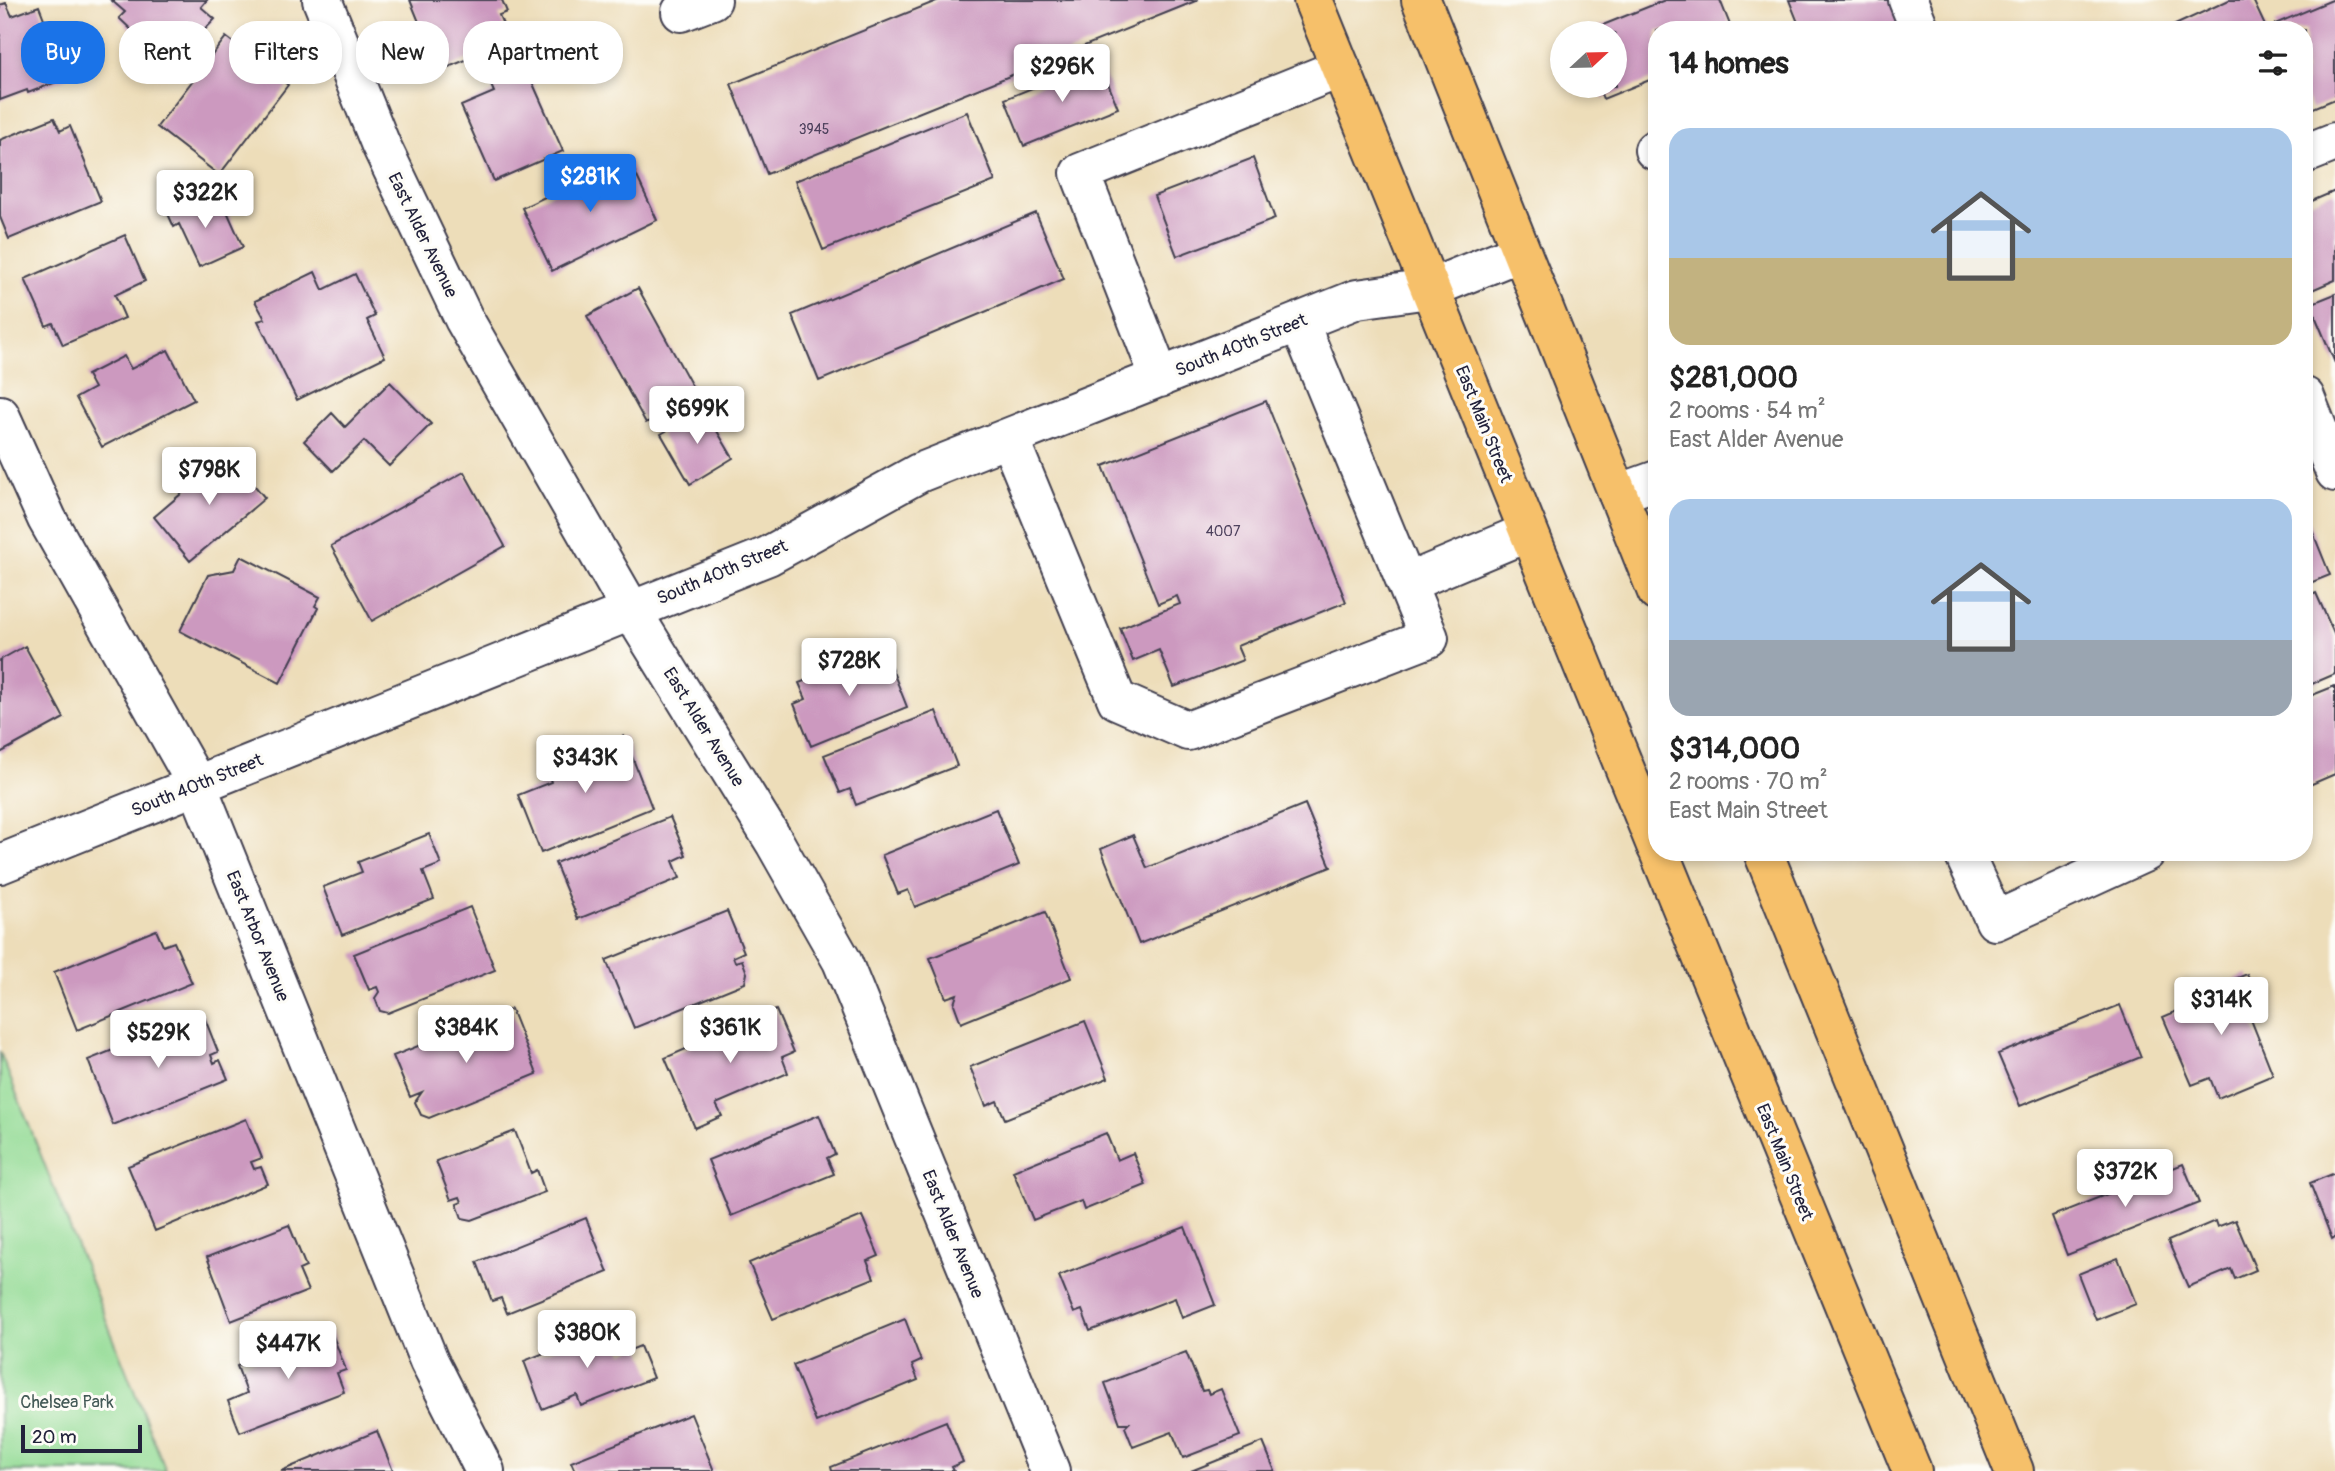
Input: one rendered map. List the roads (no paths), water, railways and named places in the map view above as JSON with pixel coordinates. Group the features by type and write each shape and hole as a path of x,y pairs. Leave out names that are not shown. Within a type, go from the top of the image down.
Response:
{"main road":[{"name":"East Main Street","path":"1313,0 1648,826"},
{"path":"1421,0 1648,569"},
{"name":"East Main Street","path":"1662,861 1912,1471"},
{"path":"1767,861 2014,1471"}],"street":[{"name":"East Alder Avenue","path":"322,0 380,143 464,319 631,610 775,842 842,961 1050,1471"},
{"path":"1908,0 1916,21"},
{"path":"1160,378 1080,173 1341,68"},
{"path":"2313,151 2335,142"},
{"name":"South 40th Street","path":"0,864 768,556 919,473 1357,299 1429,289 1520,253"},
{"path":"1009,438 1117,700 1188,731 1429,638 1298,323"},
{"name":"East Arbor Avenue","path":"0,415 47,519 197,785 429,1360 485,1471"},
{"path":"2313,417 2335,472"},
{"path":"1618,494 1648,483"},
{"path":"1407,583 1528,532"},
{"path":"1967,861 1995,921 2126,861"}],"park label":[{"name":"Chelsea Park","path":"67,1402"}]}
